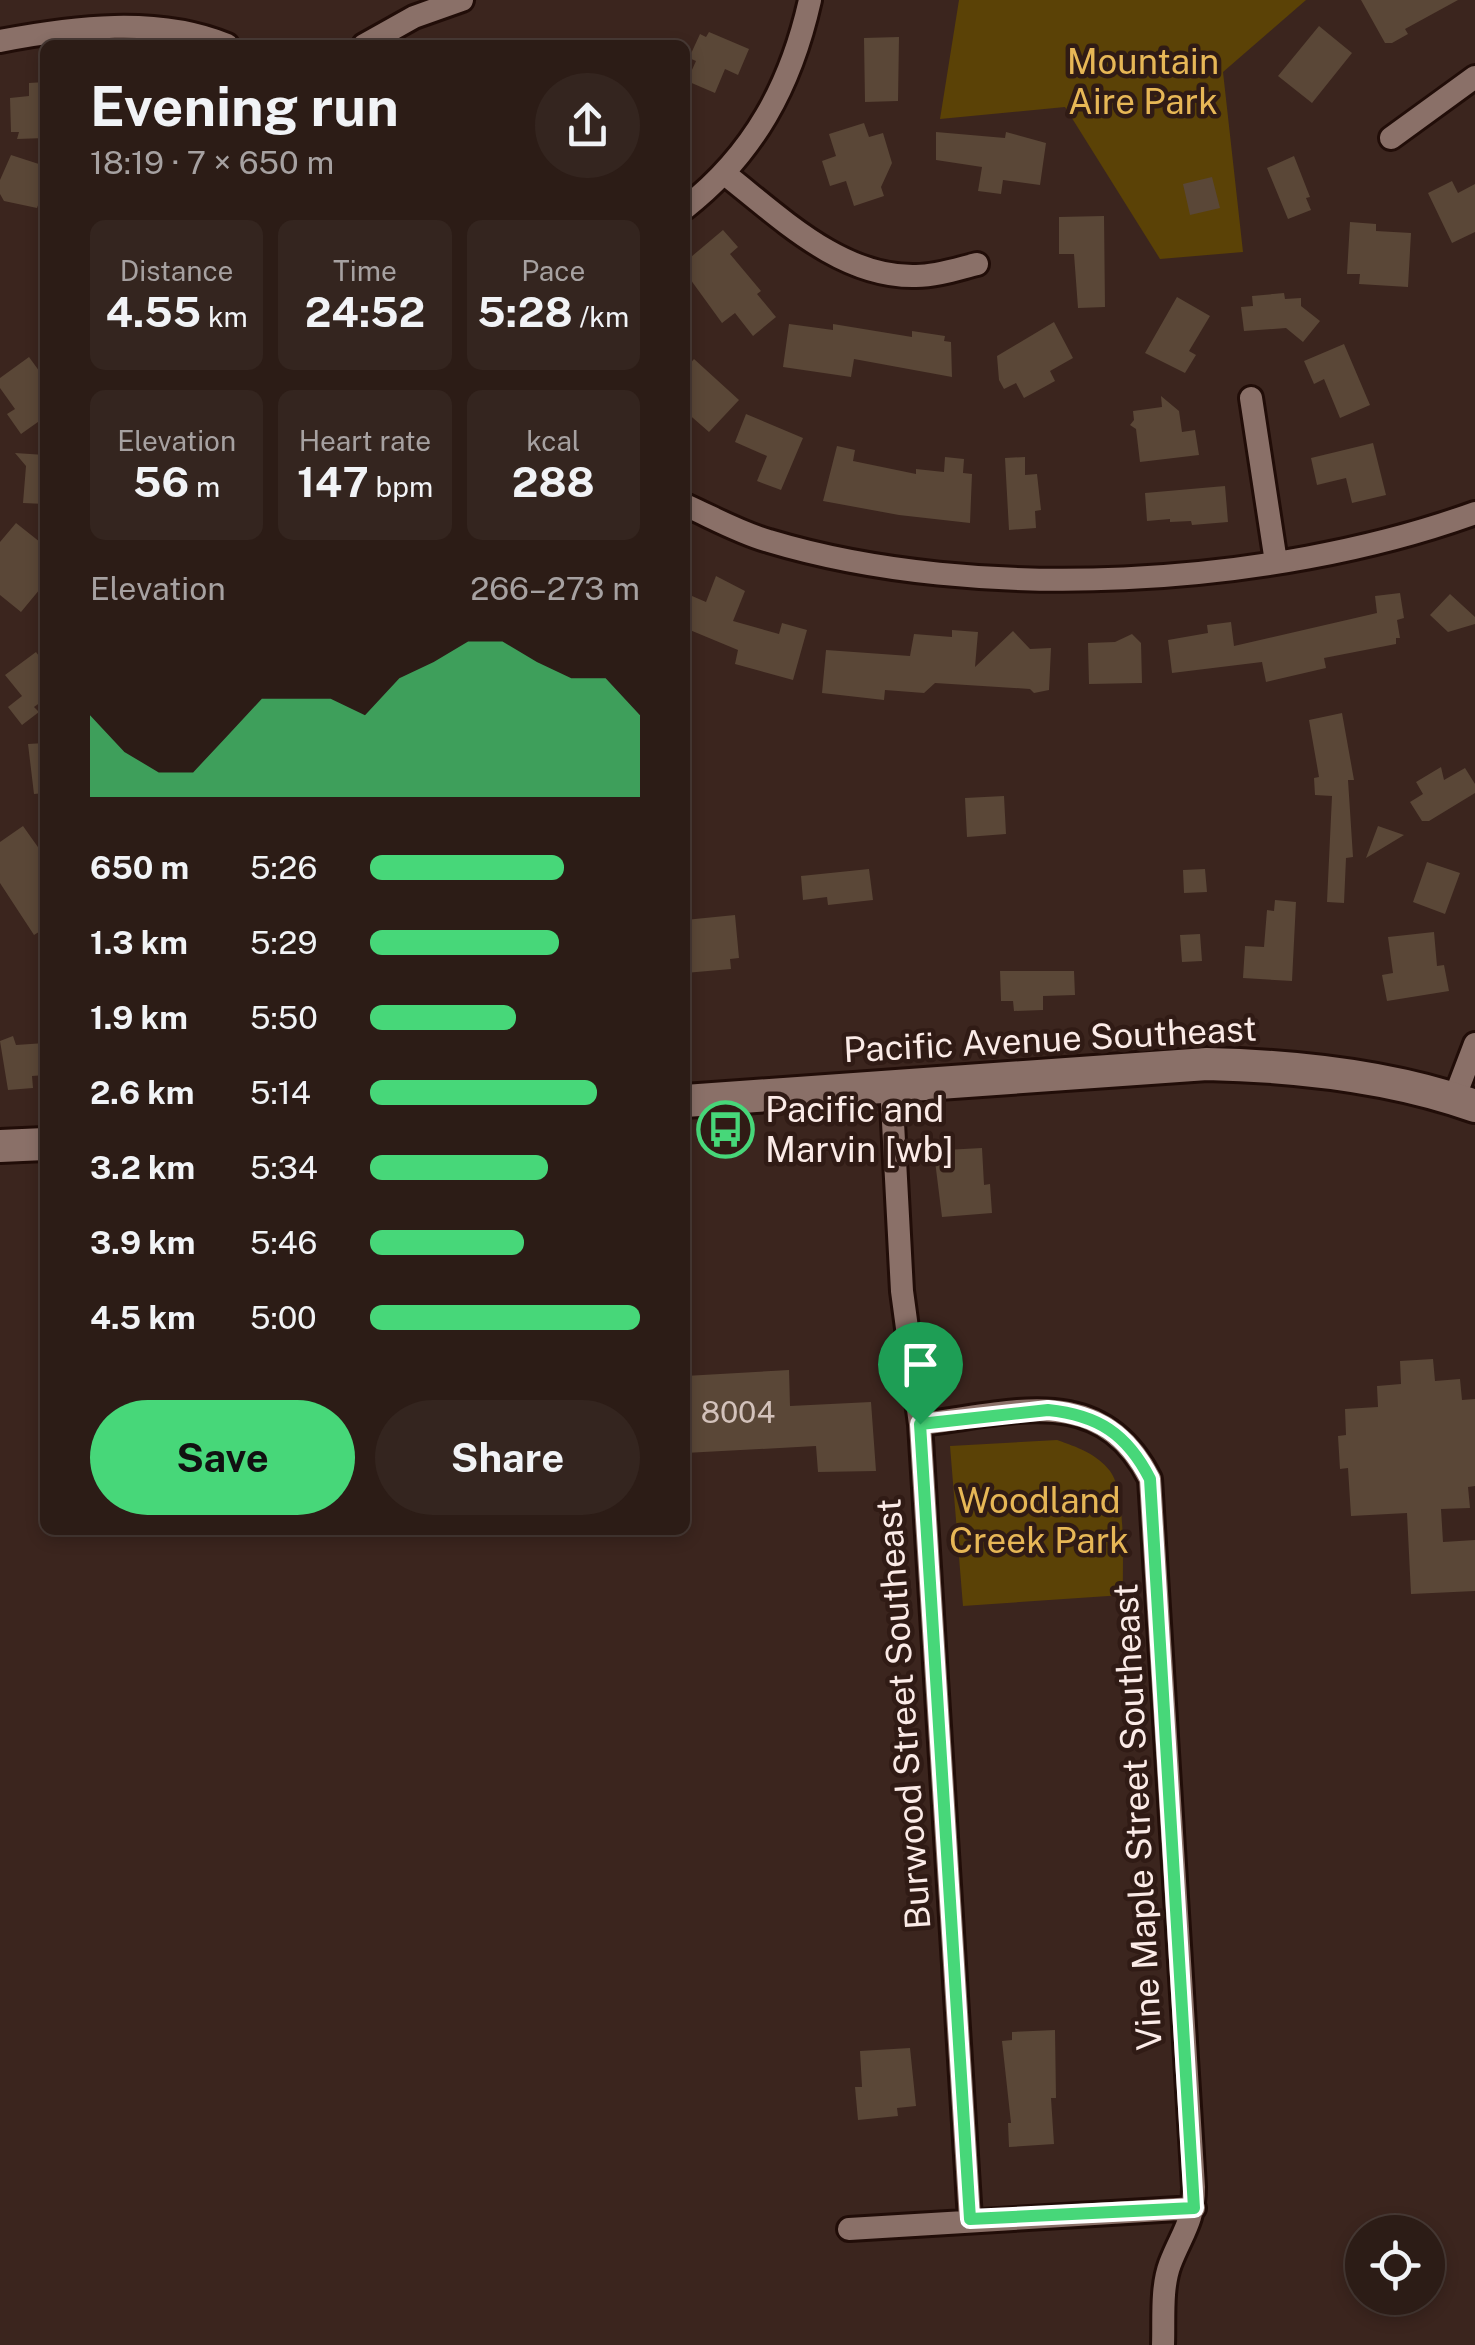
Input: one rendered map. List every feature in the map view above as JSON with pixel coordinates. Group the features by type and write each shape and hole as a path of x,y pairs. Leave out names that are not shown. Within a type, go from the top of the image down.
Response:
{"main road":[{"name":"Pacific Avenue Southeast","path":"690,1101 1156,1067 1255,1065 1367,1080 1464,1102"},
{"path":"0,1146 40,1144"}],"street":[{"path":"373,40 414,17 462,0"},
{"path":"690,204 724,174 775,105 793,64 810,0"},
{"path":"0,40 138,26 212,40"},
{"path":"1392,138 1475,77"},
{"path":"724,174 826,251 883,273 926,275 978,264"},
{"path":"1252,398 1276,562"},
{"path":"690,507 767,541 845,559 951,573 1065,580 1138,577 1276,562 1436,527 1475,513"},
{"path":"1464,1102 1475,1044"},
{"name":"Burwood Street Southeast","path":"891,1085 902,1291 920,1424 970,2219"},
{"name":"Vine Maple Street Southeast","path":"920,1424 1048,1410 1075,1413 1098,1420 1116,1432 1139,1456 1150,1479 1194,2208 1166,2281 1163,2345"},
{"path":"849,2229 1194,2208"}],"green space":[{"name":"Mountain Aire Park","path":"959,0 1306,0 1223,72 1243,252 1160,259 1065,107 940,119"},
{"name":"Woodland Creek Park","path":"1057,1440 1099,1460 1115,1482 1121,1513 1123,1595 963,1606 950,1446"}],"building":[{"path":"1361,0 1458,0 1405,29 1408,34 1385,43"},
{"path":"1319,26 1352,53 1312,103 1278,76"},
{"path":"709,32 749,49 738,75 725,69 715,93 690,82 696,61 690,56 700,34 706,37"},
{"path":"899,37 898,101 865,102 864,38"},
{"path":"40,82 40,138 17,139 19,132 11,132 10,98 29,96 29,83"},
{"path":"864,123 869,137 883,133 892,163 881,187 884,196 854,206 846,181 830,186 822,161 836,156 829,134"},
{"path":"936,132 1005,138 1006,132 1046,143 1040,185 1003,180 1001,194 978,191 982,167 936,160"},
{"path":"11,155 40,164 37,208 4,201 0,180"},
{"path":"1294,156 1311,210 1288,219 1267,168"},
{"path":"1212,177 1220,208 1190,215 1183,184"},
{"path":"1452,181 1458,193 1475,184 1475,232 1452,243 1428,193"},
{"path":"1104,216 1105,307 1078,308 1074,254 1059,254 1059,217"},
{"path":"1350,222 1376,224 1376,231 1411,233 1408,287 1359,284 1360,274 1347,274"},
{"path":"723,230 738,247 730,254 761,291 757,294 776,317 753,336 735,313 722,323 690,279 690,258"},
{"path":"1284,293 1285,299 1301,298 1301,306 1320,321 1303,342 1286,328 1244,331 1241,307 1253,306 1252,296"},
{"path":"1177,297 1210,316 1189,351 1196,355 1185,373 1145,353"},
{"path":"1054,322 1073,358 1050,371 1055,381 1024,398 1016,383 1004,389 999,380 997,356"},
{"path":"789,324 833,330 833,324 912,337 912,331 945,336 944,341 951,342 952,377 854,359 851,377 783,367"},
{"path":"1344,344 1370,405 1340,418 1324,379 1314,384 1304,361"},
{"path":"29,357 40,372 40,421 21,434 7,414 15,409 0,388 0,378"},
{"path":"694,359 739,400 709,432 690,415 690,363"},
{"path":"1161,396 1179,411 1182,432 1195,430 1199,455 1140,462 1136,429 1130,425 1133,411 1162,407"},
{"path":"746,414 803,438 781,490 757,481 767,456 735,442"},
{"path":"1373,443 1386,495 1352,503 1346,478 1317,485 1311,458"},
{"path":"837,446 855,450 853,461 916,474 916,469 944,472 945,457 964,459 963,473 972,474 970,523 823,501"},
{"path":"15,453 40,455 40,504 23,503 26,466"},
{"path":"1025,457 1025,475 1037,474 1041,510 1035,511 1036,528 1009,530 1005,458"},
{"path":"1225,486 1228,522 1192,525 1191,521 1170,519 1147,521 1145,493"},
{"path":"16,523 40,542 40,589 21,612 0,595 0,542"},
{"path":"716,576 745,591 733,621 779,634 782,623 807,630 793,680 735,664 738,650 690,630 690,595 706,602"},
{"path":"1400,593 1404,618 1397,620 1400,638 1396,638 1396,644 1324,658 1326,668 1266,682 1262,662 1172,673 1168,640 1208,633 1207,625 1231,622 1234,646 1377,613 1375,596"},
{"path":"1450,594 1475,617 1475,624 1448,632 1430,615"},
{"path":"952,630 978,632 975,667 1013,631 1030,649 1051,648 1049,690 1034,693 1030,689 935,683 924,693 885,690 884,700 822,693 826,650 910,656 914,634 952,637"},
{"path":"1132,634 1141,643 1142,683 1089,684 1088,643 1115,642"},
{"path":"36,652 40,657 40,703 34,707 39,712 22,725 8,707 22,696 5,675"},
{"path":"1342,713 1354,780 1348,780 1353,857 1346,858 1344,903 1327,902 1332,796 1315,795 1314,778 1319,777 1309,720"},
{"path":"40,743 40,793 34,794 28,744"},
{"path":"1441,767 1444,780 1465,768 1475,784 1475,793 1429,821 1422,821 1410,802 1423,794 1416,782"},
{"path":"1004,796 1006,834 967,837 965,798"},
{"path":"23,826 40,850 40,931 34,935 0,883 0,842"},
{"path":"1378,826 1404,835 1366,858"},
{"path":"1427,862 1460,873 1445,914 1413,902"},
{"path":"869,869 873,900 828,905 827,897 803,900 801,876"},
{"path":"1205,869 1207,892 1184,893 1183,870"},
{"path":"1275,900 1296,902 1292,981 1243,978 1245,946 1264,947 1267,910 1274,911"},
{"path":"735,915 739,958 730,959 731,969 690,973 690,920"},
{"path":"1434,932 1437,966 1444,965 1449,991 1387,1001 1382,975 1393,973 1388,937"},
{"path":"1200,934 1202,961 1182,962 1180,935"},
{"path":"1000,971 1074,971 1075,995 1043,996 1043,1010 1014,1011 1013,1001 1001,1001"},
{"path":"13,1036 16,1045 40,1043 40,1075 32,1076 33,1088 8,1090 0,1041"},
{"path":"982,1148 984,1185 990,1184 992,1213 942,1217 935,1161 946,1160 945,1150"},
{"path":"1433,1359 1435,1381 1460,1379 1462,1400 1475,1399 1475,1486 1468,1487 1470,1508 1441,1509 1443,1542 1475,1540 1475,1591 1411,1594 1407,1513 1351,1516 1348,1468 1340,1469 1338,1436 1346,1435 1345,1409 1378,1407 1377,1386 1401,1384 1400,1361"},
{"path":"789,1370 790,1406 871,1402 876,1471 818,1472 816,1446 690,1453 690,1376"},
{"path":"1055,2030 1056,2098 1051,2098 1054,2144 1009,2147 1011,2123 1002,2041 1012,2040 1012,2032"},
{"path":"910,2048 916,2106 897,2108 898,2116 858,2120 855,2087 862,2087 860,2051"}],"place":[{"name":"Pacific and Marvin [wb]","path":"726,1129"}],"route":[{"path":"1048,1410 1075,1413 1098,1420 1116,1432 1139,1456 1150,1479 1194,2208 970,2219 920,1424 1048,1410"}]}
